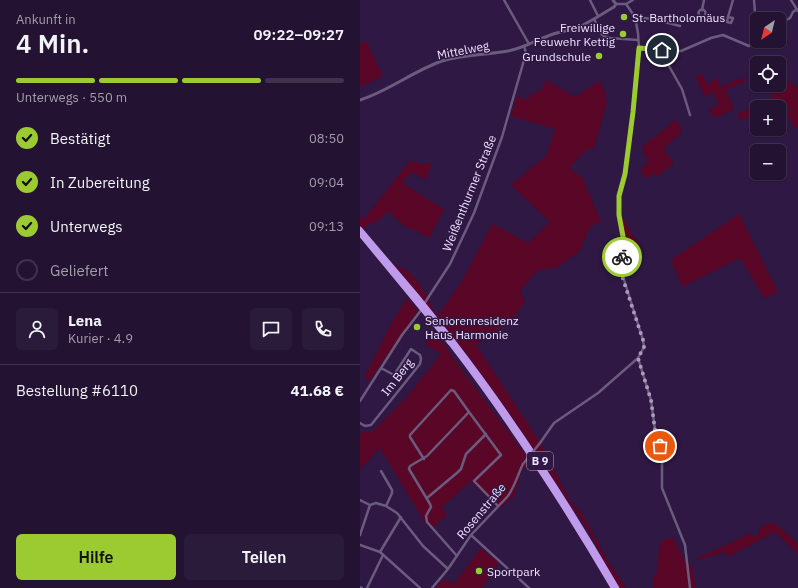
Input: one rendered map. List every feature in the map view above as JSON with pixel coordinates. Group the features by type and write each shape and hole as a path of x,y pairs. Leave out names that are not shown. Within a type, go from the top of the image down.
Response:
{"highway":[{"name":"B 9","path":"360,229 417,296 507,413 548,473 580,524 617,588"},
{"name":"B 9","path":"360,234 452,342 545,476 613,588"}],"street":[{"path":"504,0 529,44 548,36 576,28 594,19 614,7 616,4 626,4 633,0"},
{"path":"590,0 598,16"},
{"path":"613,0 616,4"},
{"path":"702,10 704,0"},
{"path":"728,17 733,0"},
{"path":"754,0 755,12"},
{"path":"786,20 790,18 793,12 798,10 792,0"},
{"path":"626,4 635,17 639,48 681,51 711,38 723,35 748,46 750,44"},
{"path":"635,17 680,26"},
{"path":"594,19 602,36 609,38 638,40"},
{"name":"Mittelweg","path":"360,100 371,97 414,73 444,61 509,51 529,44"},
{"name":"Weißenthurmer Straße","path":"360,401 450,264 474,213 502,137 526,53 524,46"},
{"name":"Rosenstraße","path":"432,588 471,535 513,489 517,475 523,464 554,423 598,393 638,358 644,347 621,273 624,242 618,205 626,167 639,48"},
{"path":"662,50 665,59 682,89 690,115"},
{"name":"Im Berg","path":"360,423 364,426 370,425 420,364 422,359 411,349 394,375 381,368"},
{"path":"638,358 651,400 655,430 662,450 662,488 685,545 690,588"},
{"path":"424,459 410,438 410,435 451,390 454,391 501,455 474,481 498,506"},
{"path":"457,556 427,522 426,516 431,508 427,498 410,469 410,466 424,459 469,412"},
{"path":"427,498 458,472 466,454 486,434"},
{"path":"381,471 392,490 386,506"},
{"path":"360,500 370,505 376,503 386,506 398,513 423,546 448,568"},
{"path":"360,535 370,505"},
{"path":"380,552 401,517"},
{"path":"471,535 529,588"},
{"path":"360,545 380,552 420,588"},
{"path":"367,588 384,555"}],"shaded area":[{"path":"366,41 383,76 360,87 360,44"},
{"path":"702,74 708,85 712,80 717,79 721,87 733,81 747,78 748,80 726,91 734,109 716,118 708,111 719,104 712,92 705,96 695,77"},
{"path":"786,79 798,88 798,127 795,128 786,113 790,111 786,100 770,100 772,99 771,92 786,92"},
{"path":"546,80 575,97 599,81 604,89 607,102 594,148 586,150 569,168 584,179 601,221 589,228 580,251 556,268 538,270 520,291 525,302 510,322 476,345 541,444 570,500 583,515 609,563 626,588 619,588 587,529 514,420 471,360 395,265 403,268 416,279 437,317 464,278 492,224 528,243 550,222 511,185 547,155 555,129 511,116 517,96 527,100 531,93 533,94 542,89"},
{"path":"750,108 750,116 740,120 737,114"},
{"path":"675,120 682,132 663,149 674,163 657,177 654,173 647,179 640,170 649,160 642,152 645,150 642,146"},
{"path":"410,161 425,164 432,162 426,180 412,172 402,182 444,209 429,238 404,226 388,211 378,221 369,224 363,230 360,227 360,216 364,219"},
{"path":"620,213 641,248 631,258 624,274 622,270 624,241"},
{"path":"739,214 778,292 764,298 740,258 682,287 671,260"},
{"path":"407,298 418,311 369,381 364,378 392,322"},
{"path":"435,330 455,361 530,461 522,470 514,496 499,509 471,481 442,507 447,515 431,529 424,521 380,448 360,469 360,436 362,432 372,432 405,399 441,354 425,344"},
{"path":"771,522 782,529 798,544 798,554 775,532 728,557 725,552 694,560 751,533 753,537 760,533 758,529"},
{"path":"673,537 683,558 692,566 696,588 653,588 654,584 652,578 656,576 660,543 663,540"},
{"name":"Sportpark","path":"481,548 499,563 482,588 435,588 443,580 455,583"}],"way so far":[{"path":"622,257 621,273 643,340 644,347 638,358 651,400 655,430 660,446"}],"place":[{"name":"St. Bartholomäus","path":"624,17"},
{"name":"Freiwillige Feuwehr Kettig","path":"623,34"},
{"name":"Grundschule","path":"599,56"},
{"name":"Seniorenresidenz Haus Harmonie","path":"417,327"},
{"name":"Sportpark","path":"479,571"}],"route":[{"path":"622,257 624,242 618,205 625,174 639,48 662,50"}]}
